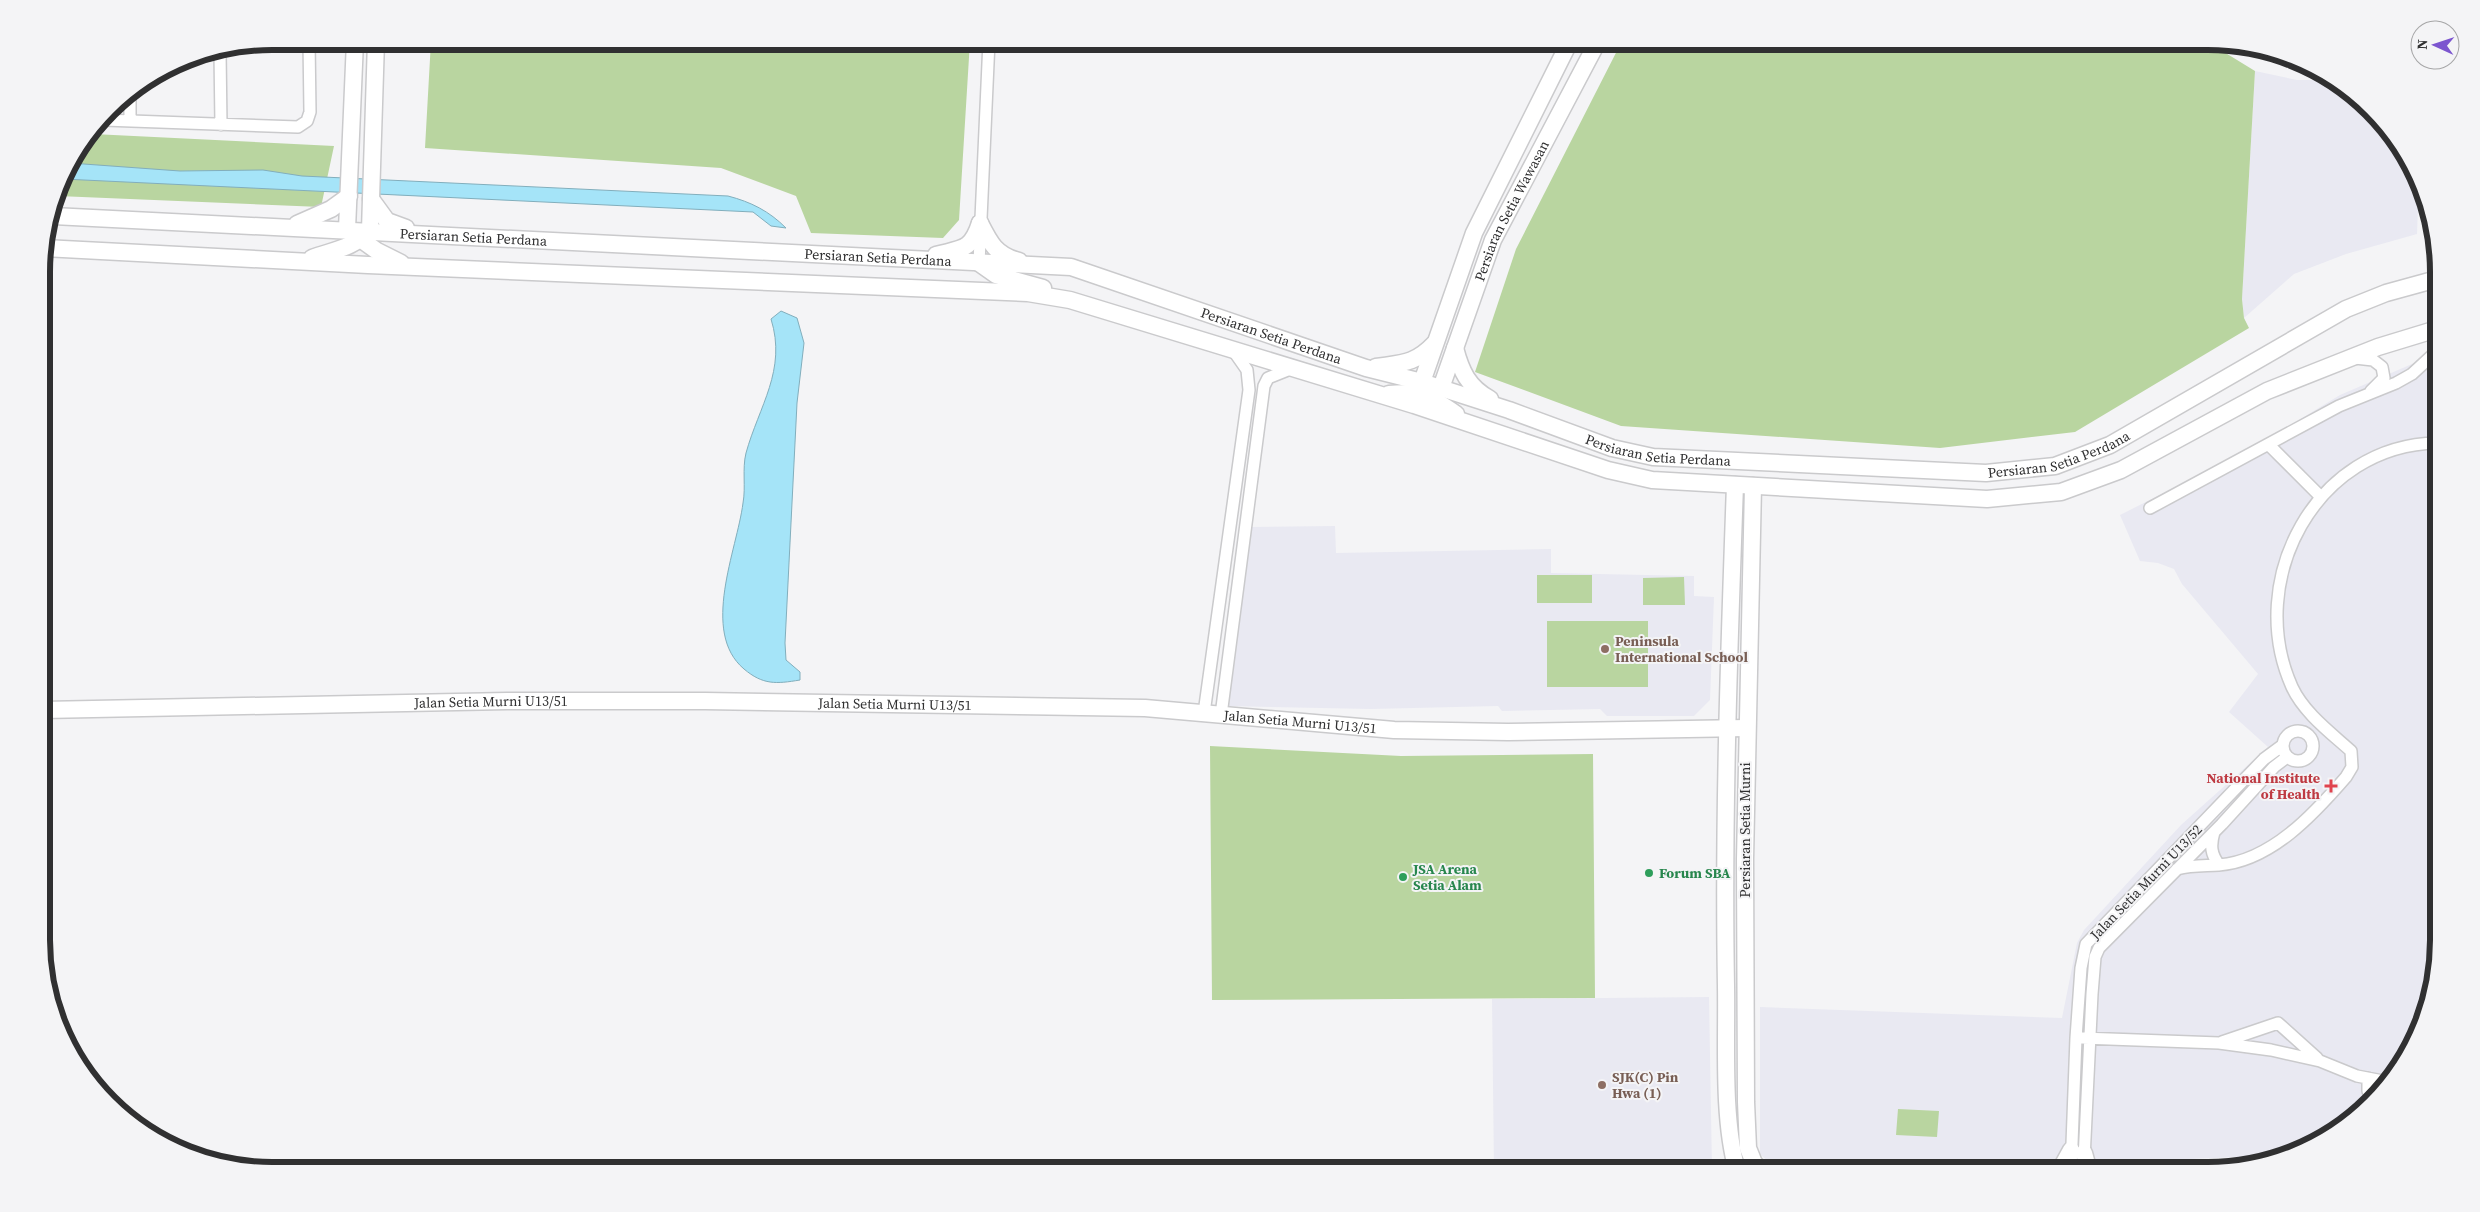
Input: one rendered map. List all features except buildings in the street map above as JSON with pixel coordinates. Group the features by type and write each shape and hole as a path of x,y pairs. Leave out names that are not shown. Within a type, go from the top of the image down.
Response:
{"main road":[{"path":"347,230 355,50"},
{"path":"304,261 346,248 365,235 371,197 376,50"},
{"name":"Persiaran Setia Wawasan","path":"1430,388 1435,342 1474,233 1566,50"},
{"path":"1581,50 1585,63"},
{"name":"Persiaran Setia Wawasan","path":"1430,388 1455,348 1493,240 1593,50"},
{"path":"288,227 318,216 349,189"},
{"path":"371,197 387,221 418,233"},
{"name":"Persiaran Setia Perdana","path":"58,216 347,230 365,235 418,233 1071,267 1366,368 1509,410 1612,448 1653,457 1986,472 2055,466 2110,445 2346,309 2386,294 2430,281"},
{"path":"917,260 964,249 976,237 980,223"},
{"path":"980,223 992,247 1002,255 1039,266"},
{"path":"365,235 408,266"},
{"name":"Persiaran Setia Perdana","path":"51,248 1018,293 1063,299 1294,368 1608,470 1652,480 1693,483 1744,482 1808,488 1987,499 2060,492 2121,470 2267,391 2378,346 2430,331"},
{"path":"979,263 996,275 1040,286 1063,299"},
{"path":"1366,368 1413,361 1423,356 1435,342"},
{"path":"1455,348 1464,376 1469,384 1480,394 1509,410"},
{"path":"1380,395 1430,388 1470,424"},
{"path":"1705,460 1736,468 1744,482 1754,468 1772,468 1782,464"},
{"name":"Persiaran Setia Murni","path":"1744,482 1752,517 1744,859 1746,1112 1748,1148 1754,1162"},
{"name":"Persiaran Setia Murni","path":"1735,1162 1731,1150 1729,1112 1724,895 1726,728 1733,518 1744,482"},
{"path":"1693,483 1720,496 1727,504 1733,518"},
{"path":"1752,517 1763,500 1771,494 1808,488"},
{"path":"1726,760 1715,738 1701,729 1714,716 1727,690"},
{"name":"Jalan Setia Murni U13/51","path":"50,710 507,701 705,701 1146,708 1394,730 1746,728"},
{"path":"2068,1162 2078,1152 2086,1162"}],"street":[{"path":"110,120 298,127 307,122 310,112 309,50"},
{"path":"979,263 989,50"},
{"path":"220,57 221,125"},
{"path":"130,102 130,121"},
{"path":"1204,714 1249,390 1247,370 1233,350"},
{"path":"2150,508 2370,392 2396,383 2412,374 2430,357"},
{"path":"2351,358 2373,360 2382,367 2384,378 2370,392"},
{"path":"1221,715 1264,386 1268,378 1294,368"},
{"path":"2177,869 2194,865 2219,865 2262,851 2284,839 2332,793 2352,767 2351,751 2300,701 2284,668 2277,604 2278,586 2296,533 2321,497 2353,470 2376,457 2402,447 2430,444"},
{"path":"2269,445 2321,497"},
{"path":"2294,731 2308,734 2313,743 2312,752 2305,760 2296,761 2287,757 2283,745 2286,736 2294,731"},
{"name":"Jalan Setia Murni U13/52","path":"2081,1162 2078,1152 2076,1038 2081,968 2086,944 2264,759 2283,745"},
{"name":"Jalan Setia Murni U13/52","path":"2074,1162 2078,1152 2090,1039 2096,956 2099,948 2214,832 2274,767 2287,757"},
{"path":"2214,832 2211,849 2212,856 2219,865"},
{"path":"2219,1043 2278,1023 2320,1061"},
{"path":"2076,1038 2219,1043 2271,1050 2320,1061 2345,1072 2380,1080"},
{"path":"2367,1095 2368,1078"}],"shaded area":[{"path":"2255,71 2297,80 2319,80 2343,96 2365,115 2393,149 2407,174 2418,202 2417,234 2346,254 2294,274 2244,318 2242,299"},
{"name":"National Institute of Health","path":"2430,360 2430,954 2426,983 2413,1025 2400,1051 2384,1075 2365,1097 2331,1125 2293,1145 2257,1156 2118,1162 1768,1162 1760,1154 1760,1007 2062,1018 2077,943 2084,930 2181,825 2268,747 2229,712 2258,674 2182,584 2174,569 2158,563 2140,561 2120,515 2251,449 2340,395 2412,364"},
{"path":"1335,526 1336,553 1551,549 1551,573 1694,576 1694,596 1714,597 1710,700 1694,716 1607,716 1600,709 1502,711 1498,706 1371,709 1227,706 1251,527"},
{"name":"SJK(C) Pin Hwa (1)","path":"1709,997 1712,1162 1494,1162 1492,999"}],"green space":[{"path":"430,50 969,50 959,220 943,238 811,233 796,196 721,168 425,148"},
{"path":"1617,50 2221,50 2255,71 2242,299 2244,318 2249,328 2075,432 1940,448 1621,426 1475,372 1516,249"},
{"path":"98,134 334,146 321,207 64,196 80,161"},
{"path":"1537,575 1592,575 1592,603 1537,603"},
{"path":"1684,577 1685,605 1643,605 1643,578"},
{"path":"1547,621 1648,621 1648,687 1547,687"},
{"name":"JSA Arena Setia Alam","path":"1210,746 1401,756 1593,754 1595,998 1212,1000"},
{"path":"1898,1109 1939,1111 1937,1137 1896,1135"}],"water":[{"path":"79,164 180,171 263,170 302,176 728,196 759,208 786,228 771,226 753,212 71,179"},
{"path":"781,311 797,318 804,343 797,403 785,643 786,660 800,672 800,680 770,682 757,678 744,669 731,653 724,634 723,613 729,566 743,503 746,453 774,371 776,355 775,337 771,319"}],"place":[{"name":"Peninsula International School","path":"1605,649"},
{"name":"National Institute of Health","path":"2331,786"},
{"name":"Forum SBA","path":"1649,873"},
{"name":"JSA Arena Setia Alam","path":"1403,877"},
{"name":"SJK(C) Pin Hwa (1)","path":"1602,1085"}]}
